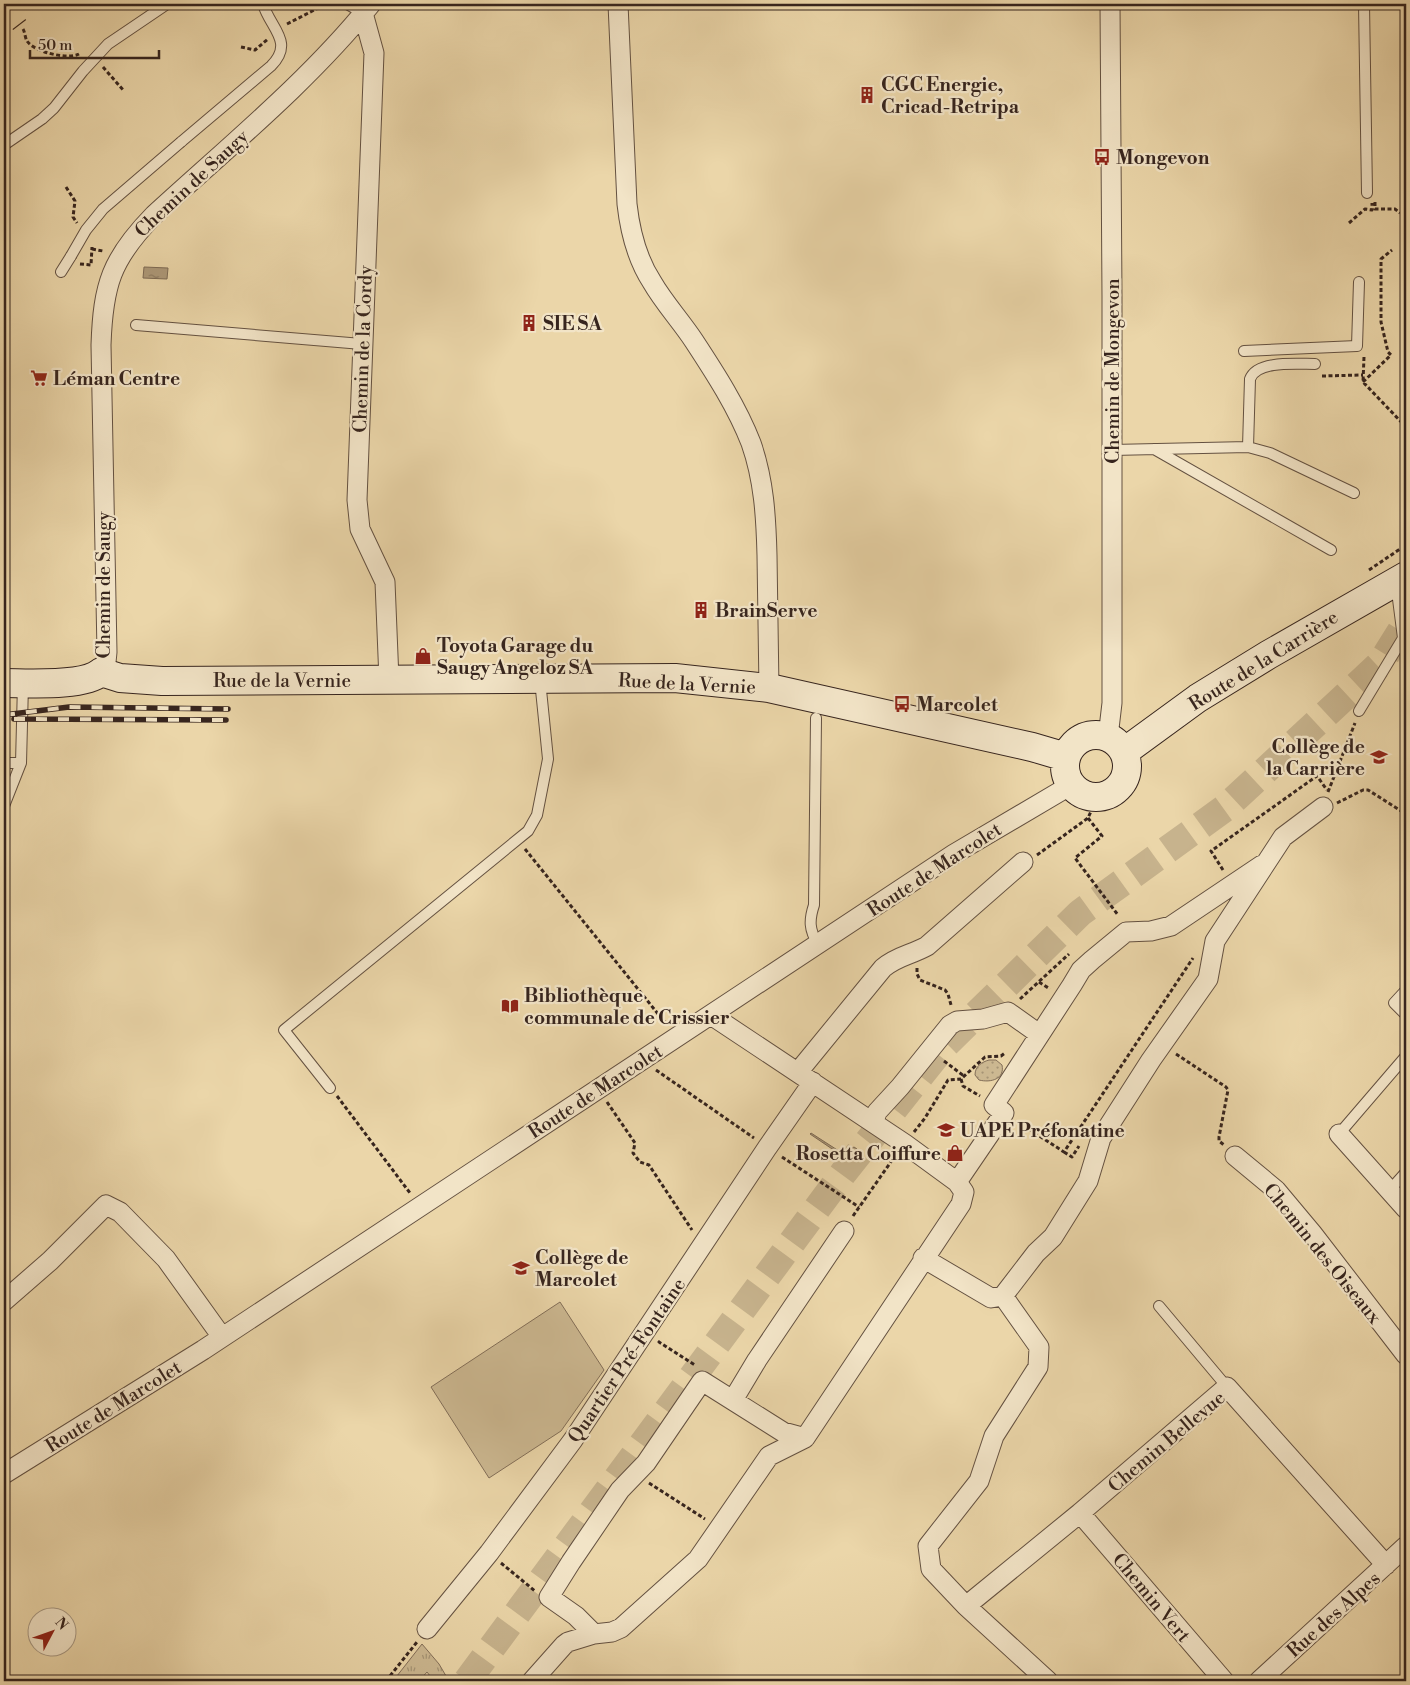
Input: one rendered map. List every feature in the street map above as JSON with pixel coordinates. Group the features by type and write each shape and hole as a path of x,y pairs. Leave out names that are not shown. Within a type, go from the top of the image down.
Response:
{"street":[{"path":"618,4 627,204 629,221 636,246 651,282 694,341 725,390 751,444 763,489 769,612 769,688"},
{"name":"Chemin de Mongevon","path":"1110,4 1112,703 1116,745"},
{"name":"Chemin de la Cordy","path":"367,8 374,53 357,500 358,522 363,538 385,582 389,680"},
{"name":"Chemin de Saugy","path":"100,672 106,662 107,652 101,345 104,300 112,274 125,248 137,232 272,108 319,62 367,8"},
{"name":"Route de la Carrière","path":"1116,745 1402,578"},
{"path":"13,683 81,681 96,677 100,672"},
{"name":"Rue de la Vernie","path":"100,672 120,678 162,681 675,678 769,688 1032,747 1066,757"},
{"path":"1098,735 1116,745 1127,762 1127,772 1117,790 1108,795 1098,797 1088,796 1071,786 1066,777 1064,767 1066,757 1078,740 1098,735"},
{"name":"Route de Marcolet","path":"4,1474 222,1337 954,854 1071,786"},
{"path":"923,1258 991,1298 1003,1296 1036,1253 1053,1238 1088,1181 1101,1138 1162,1044 1208,979 1215,941 1283,837 1325,800"},
{"name":"Quartier Pré-Fontaine","path":"427,1629 489,1553 573,1440 768,1148 806,1077 883,968 892,960 917,952 927,946 1023,862"},
{"path":"957,1182 999,1109 1032,1029 1081,970 1126,932 1151,931 1171,926 1267,862"},
{"path":"874,1122 877,1112 900,1087 950,1025 957,1021 983,1019 1008,1012 1032,1029"},
{"path":"532,1681 564,1644 594,1634 612,1632 621,1628 698,1559 769,1456 805,1438 923,1258 961,1204 964,1192 957,1182 874,1122 711,1015"},
{"path":"1339,1134 1406,1209"},
{"name":"Chemin des Oiseaux","path":"1235,1156 1276,1190 1312,1233 1406,1355"},
{"path":"4,1300 50,1261 106,1205 120,1212 166,1259 222,1337"},
{"path":"733,1400 757,1360 844,1231"},
{"path":"1003,1296 1039,1347 1038,1367 994,1436 979,1481 928,1546 931,1569 966,1606 1048,1681"},
{"path":"594,1634 576,1616 550,1597 571,1562 620,1490 646,1463 702,1381 782,1432 805,1438"},
{"name":"Chemin Bellevue","path":"966,1606 1080,1513 1227,1387 1386,1565"},
{"name":"Chemin Vert","path":"1080,1513 1224,1681"},
{"name":"Rue des Alpes","path":"1259,1681 1406,1546"}],"lane":[{"path":"7,143 49,113 95,57 119,36 167,4"},
{"path":"62,272 86,230 103,209 280,57 282,42 263,4"},
{"path":"347,4 367,8"},
{"path":"1364,4 1367,192"},
{"path":"1244,351 1357,346 1359,282"},
{"path":"136,325 362,344"},
{"path":"1248,447 1250,379 1252,374 1258,368 1269,365 1315,364"},
{"path":"1112,450 1248,447 1270,453 1354,493"},
{"path":"1153,449 1331,550"},
{"path":"1359,711 1403,638 1398,599 1402,578"},
{"path":"330,1088 284,1030 528,831 537,815 548,759 540,678"},
{"path":"4,806 21,763 13,683"},
{"path":"816,718 814,905 810,918 812,936 818,944"},
{"path":"4,762 21,763"},
{"path":"1406,990 1394,1003 1406,1015"},
{"path":"1339,1134 1406,1056"},
{"path":"1390,1191 1406,1172"},
{"path":"1159,1306 1227,1387"}],"path":[{"path":"284,26 322,6"},
{"path":"13,17 25,31 27,41 42,50 58,56 76,56 86,51 95,57 124,91"},
{"path":"241,47 256,50 270,38"},
{"path":"1349,223 1366,209 1395,209 1400,213"},
{"path":"92,249 103,250 108,258"},
{"path":"1363,382 1391,355 1388,352 1381,322 1381,259 1392,250"},
{"path":"1357,346 1364,356 1363,382 1406,426"},
{"path":"1325,800 1359,711"},
{"path":"1232,884 1211,850 1317,776 1325,800"},
{"path":"1325,800 1339,802 1363,790 1368,790 1406,814"},
{"path":"1023,862 1042,853 1088,818 1092,809"},
{"path":"1088,818 1102,836 1075,858 1118,915"},
{"path":"518,840 671,1029"},
{"path":"1064,1152 1195,956 1211,962"},
{"path":"917,974 924,983 943,989 948,994"},
{"path":"844,1231 898,1151 925,1118 948,1080 962,1078 985,1056 1001,1056 1032,1029"},
{"path":"1162,1044 1228,1090 1220,1141 1235,1156"},
{"path":"930,1049 962,1078 963,1086 1072,1157"},
{"path":"641,1060 768,1148 859,1207"},
{"path":"330,1088 414,1198"},
{"path":"598,1089 635,1143 633,1153 640,1162 649,1165 703,1245"},
{"path":"662,1337 659,1342 688,1361"},
{"path":"636,1474 720,1529"},
{"path":"512,1573 531,1590"},
{"path":"386,1681 427,1629"}],"green space":[{"path":"996,1060 1002,1065 1001,1074 996,1079 988,1081 979,1080 975,1075 976,1069 981,1063"},
{"path":"560,1302 604,1370 561,1431 489,1478 431,1387"},
{"path":"422,1644 439,1664 449,1681 434,1681 427,1672 419,1681 393,1681"}],"water":[{"path":"144,267 168,268 167,279 143,278"},
{"path":"811,1133 842,1153 854,1147 857,1149 850,1161 839,1167 835,1165 841,1155"}],"tunnel":[{"path":"467,1681 844,1172 943,1047 1080,913 1225,808 1381,663 1406,623"}],"railway":[{"path":"4,715 69,707 228,709"},
{"path":"14,719 226,720"}],"place":[{"name":"CGC Energie, Cricad-Retripa","path":"867,95"},
{"name":"Mongevon","path":"1102,157"},
{"name":"SIE SA","path":"529,323"},
{"name":"Léman Centre","path":"39,378"},
{"name":"BrainServe","path":"701,610"},
{"name":"Toyota Garage du Saugy Angeloz SA","path":"423,656"},
{"name":"Marcolet","path":"902,704"},
{"name":"Collège de la Carrière","path":"1379,757"},
{"name":"Bibliothèque communale de Crissier","path":"510,1006"},
{"name":"UAPE Préfonatine","path":"946,1130"},
{"name":"Rosetta Coiffure","path":"955,1153"},
{"name":"Collège de Marcolet","path":"521,1268"}]}
